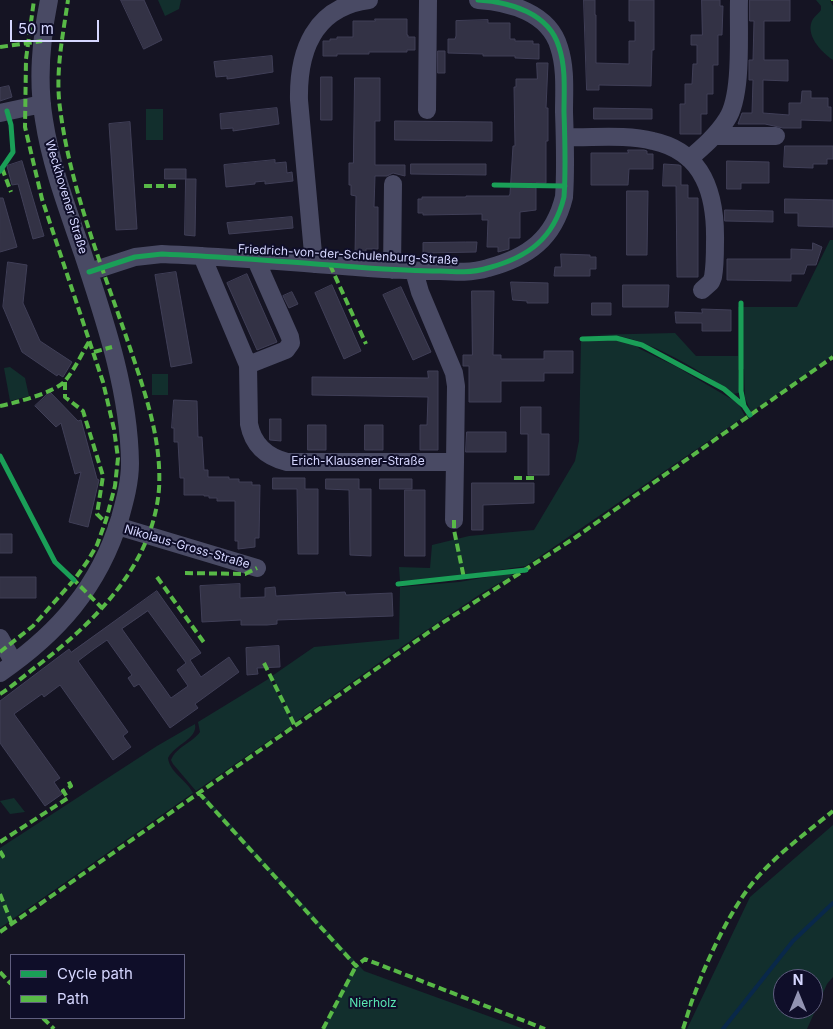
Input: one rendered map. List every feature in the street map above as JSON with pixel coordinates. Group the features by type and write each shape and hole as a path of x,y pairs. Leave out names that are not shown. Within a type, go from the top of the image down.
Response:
{"street":[{"name":"Weckhovener Straße","path":"7,668 53,630 73,610 98,572 108,552 117,526 129,478 130,463 127,424 112,347 52,158 42,104 40,58 49,0"},
{"name":"Friedrich-von-der-Schulenburg-Straße","path":"314,264 299,100 302,58 311,36 332,13 347,4 369,0"},
{"path":"427,110 428,0"},
{"name":"Friedrich-von-der-Schulenburg-Straße","path":"89,272 146,254 202,256 392,270 464,272 488,268 515,258 537,246 552,229 562,202 565,186 563,70 559,46 554,36 537,17 527,11 506,4 478,0"},
{"path":"689,159 715,136 728,118 735,98 739,0"},
{"path":"0,113 42,104"},
{"path":"715,136 776,136"},
{"path":"565,137 644,139 663,144 689,159 705,178 714,209 714,270 711,282 702,290"},
{"name":"Friedrich-von-der-Schulenburg-Straße","path":"392,270 393,184"},
{"name":"Erich-Klausener-Straße","path":"202,256 248,365 248,424 250,431 258,445 269,456 278,460 297,462 455,462"},
{"path":"248,365 286,350 291,343 256,260"},
{"path":"414,271 420,292 454,373 456,386 454,520"},
{"name":"Nikolaus-Gross-Straße","path":"117,526 257,568"},
{"path":"0,638 7,668"}],"green space":[{"path":"158,0 181,0 179,9 165,16"},
{"path":"816,0 830,0 833,6 833,60 819,47 812,36 811,25 813,19 821,10 821,6"},
{"path":"146,109 163,109 163,140 146,140"},
{"path":"830,240 833,240 833,355 751,412 745,398 744,369 738,370 739,393 732,394 709,377 665,352 636,340 615,336 589,335 675,333 696,356 738,356 738,307 797,307"},
{"path":"620,340 636,345 738,403 745,416 526,566 437,579 400,581 399,567 430,568 432,545 469,536 534,530 575,461 579,441 581,342"},
{"path":"10,367 25,378 29,396 10,401 4,368"},
{"path":"152,374 168,374 168,395 152,395"},
{"path":"510,573 513,575 482,593 400,648 294,723 272,676 314,647 399,639 400,587 459,582"},
{"path":"270,678 293,724 196,791 173,764 171,760 173,756 200,732 198,722"},
{"path":"195,724 195,729 190,738 171,753 168,758 172,768 193,793 0,928 0,848 157,746"},
{"name":"Nierholz","path":"203,794 364,971 524,1029 322,1029 354,966 200,796"},
{"path":"14,798 25,812 10,814 0,801"},
{"path":"833,825 833,977 823,993 823,969 773,969 773,1019 811,1019 807,1029 687,1029 750,897"}],"building":[{"path":"121,0 144,0 162,40 144,49"},
{"path":"584,0 595,0 596,63 629,64 629,41 635,41 635,21 629,21 629,0 654,0 654,50 652,50 651,86 599,85 599,90 587,90"},
{"path":"702,0 720,0 720,6 723,6 722,35 718,35 718,65 713,65 713,94 707,94 707,114 701,114 701,134 680,134 680,104 685,104 685,84 692,84 693,64 697,64 697,45 691,45 691,35 702,35"},
{"path":"750,0 790,0 790,21 764,21 764,60 788,60 788,81 763,80 763,113 789,115 789,103 801,103 802,91 811,91 811,98 828,98 828,107 831,107 831,121 801,120 801,128 783,128 765,124 738,124 742,113 752,113 753,80 749,80 749,60 753,60 754,21 750,21"},
{"path":"375,19 407,19 407,35 408,37 415,37 415,50 323,56 323,41 337,39 337,37 353,37 353,21 375,21"},
{"path":"488,20 488,23 510,23 510,39 515,39 515,41 533,41 533,44 539,44 539,59 448,53 448,39 455,39 456,36 456,21"},
{"path":"438,51 445,51 445,73 438,73"},
{"path":"272,56 273,72 227,79 227,76 216,77 214,62"},
{"path":"537,63 548,63 546,183 536,183 536,210 520,212 520,238 509,238 509,249 498,252 498,247 487,247 488,220 482,220 482,214 423,215 423,213 418,213 418,199 422,199 422,197 509,196 513,146 515,146 514,87 516,87 516,79 537,79"},
{"path":"321,77 332,77 332,120 321,120"},
{"path":"355,78 380,78 380,121 375,121 375,165 405,165 405,176 393,173 387,176 375,176 374,207 378,207 378,249 366,249 366,255 355,255 356,196 351,195 351,185 349,185 349,163 353,163"},
{"path":"9,86 12,97 0,101 0,88"},
{"path":"277,108 279,124 233,131 233,128 221,129 220,114"},
{"path":"594,108 652,109 652,119 594,119"},
{"path":"395,121 492,122 492,141 395,140"},
{"path":"130,122 137,229 116,230 109,124"},
{"path":"785,146 833,146 833,159 827,159 827,164 813,164 813,168 784,167"},
{"path":"628,150 644,150 647,151 647,154 653,154 653,169 629,169 628,185 591,185 591,153 628,153"},
{"path":"275,160 275,163 286,162 287,173 292,172 293,181 265,184 265,181 226,187 224,165"},
{"path":"22,161 44,236 33,239 18,184 12,185 7,166"},
{"path":"727,161 769,162 769,183 741,183 741,189 727,189"},
{"path":"411,164 486,164 486,175 411,174"},
{"path":"664,164 681,166 681,185 688,185 688,198 698,198 698,277 677,277 676,186 663,186"},
{"path":"165,169 186,169 186,179 165,179"},
{"path":"186,179 196,179 195,236 185,235"},
{"path":"627,191 648,191 647,255 627,255"},
{"path":"0,198 3,198 17,247 0,252"},
{"path":"785,199 833,200 833,227 798,226 798,213 785,213"},
{"path":"725,210 773,211 773,222 725,221"},
{"path":"292,217 293,228 229,234 227,223"},
{"path":"477,242 476,252 423,253 423,243"},
{"path":"813,243 822,247 816,265 807,265 804,274 791,274 791,281 727,280 727,259 791,259 791,249 812,250"},
{"path":"561,254 596,257 596,269 590,269 590,276 554,276 555,267 561,267"},
{"path":"8,262 27,265 23,303 40,341 72,362 63,377 58,374 57,376 22,352 3,307"},
{"path":"176,272 192,363 171,367 155,275"},
{"path":"247,274 277,342 257,350 227,283"},
{"path":"511,282 548,283 548,303 527,303 527,301 513,300"},
{"path":"332,285 361,351 344,359 315,293"},
{"path":"623,285 669,285 668,307 623,307"},
{"path":"401,287 431,352 413,360 383,295"},
{"path":"472,291 494,291 493,355 501,355 501,359 544,359 544,351 573,351 573,373 544,373 544,381 501,381 501,402 469,402 469,366 463,366 463,355 472,355"},
{"path":"292,292 298,304 289,308 283,296"},
{"path":"592,303 611,303 611,315 592,315"},
{"path":"702,309 731,310 731,331 702,331 702,323 676,323 675,312 702,313"},
{"path":"428,371 438,371 438,450 420,450 420,425 427,425 428,397 312,395 312,377 428,378"},
{"path":"50,392 78,421 81,420 97,479 99,480 88,527 69,522 81,472 75,474 61,423 56,427 35,406"},
{"path":"174,400 197,401 198,437 202,437 204,470 208,470 208,477 229,477 229,479 239,479 239,482 252,482 252,485 260,485 259,538 255,538 255,547 238,549 238,541 235,541 235,501 217,501 217,498 209,498 209,496 204,495 184,495 184,478 180,478 178,442 174,442 174,428 172,428"},
{"path":"521,407 541,407 541,434 549,434 549,475 528,475 528,434 521,434"},
{"path":"270,419 281,419 281,441 270,440"},
{"path":"308,425 326,425 326,450 308,450"},
{"path":"365,425 383,425 383,450 365,450"},
{"path":"467,432 506,432 506,452 466,452"},
{"path":"273,478 305,478 305,489 318,489 318,554 298,554 297,489 273,489"},
{"path":"326,479 359,479 359,489 371,489 371,556 350,555 349,490 326,489"},
{"path":"380,479 412,479 412,489 380,489"},
{"path":"472,483 534,483 534,503 483,505 483,530 472,530"},
{"path":"405,490 425,490 425,556 405,556"},
{"path":"0,534 12,534 12,553 0,553"},
{"path":"0,577 36,577 36,598 0,598"},
{"path":"240,584 240,598 265,597 265,588 275,587 276,596 345,592 346,595 392,593 393,616 277,620 277,624 267,625 241,625 241,620 202,622 200,586"},
{"path":"157,591 201,653 190,660 201,677 229,657 239,672 195,704 198,708 170,728 139,684 134,687 128,678 132,675 107,640 78,661 128,732 123,736 131,747 113,760 60,685 44,697 42,694 14,714 60,778 54,782 62,794 45,806 0,743 0,701 69,649 71,652","holes":["148,611 186,663 177,670 188,686 171,698 122,629"]},
{"path":"279,646 280,667 257,668 258,674 247,675 246,648"}],"waterway":[{"path":"723,1029 793,941 833,903"}],"marked path":[{"path":"0,652 33,626 74,580 87,562 97,545 106,520 115,486 118,458 114,429 103,382 42,199 25,127 26,59 34,0"},
{"path":"0,694 79,631 117,590 133,567 145,543 154,517 159,489 158,451 151,414 88,227 71,168 65,138 58,81 68,0"},
{"path":"0,47 42,41"},
{"path":"2,168 11,192"},
{"path":"144,186 177,186"},
{"path":"330,265 366,344"},
{"path":"0,406 35,397 60,385 72,371 90,340"},
{"path":"94,352 112,347"},
{"path":"0,932 439,625 576,537 833,357"},
{"path":"65,382 65,397 83,411 103,476 97,514 105,522"},
{"path":"514,478 536,478"},
{"path":"454,520 454,530 464,578"},
{"path":"185,573 245,574 257,568"},
{"path":"157,577 205,644"},
{"path":"72,578 102,608"},
{"path":"264,663 295,726"},
{"path":"0,842 68,798 63,791 71,786 68,780"},
{"path":"199,793 356,966 365,959 545,1029"},
{"path":"683,1029 693,998 712,952 743,896 770,864 833,811"},
{"path":"0,851 3,856 0,858"},
{"path":"0,894 12,924"},
{"path":"323,1029 356,966"},
{"path":"0,972 10,983"},
{"path":"44,1019 54,1029"}],"cycle path":[{"path":"89,272 135,257 162,254 418,271 464,272 482,270 527,252 538,244 554,224 564,197 563,63 554,35 537,18 503,3 478,0"},
{"path":"0,171 13,152 11,125 7,111"},
{"path":"494,185 565,186"},
{"path":"741,303 741,391 744,406"},
{"path":"582,339 616,338 642,345 724,389 744,406 750,415"},
{"path":"0,456 55,562 74,580"},
{"path":"398,584 526,570"}]}
